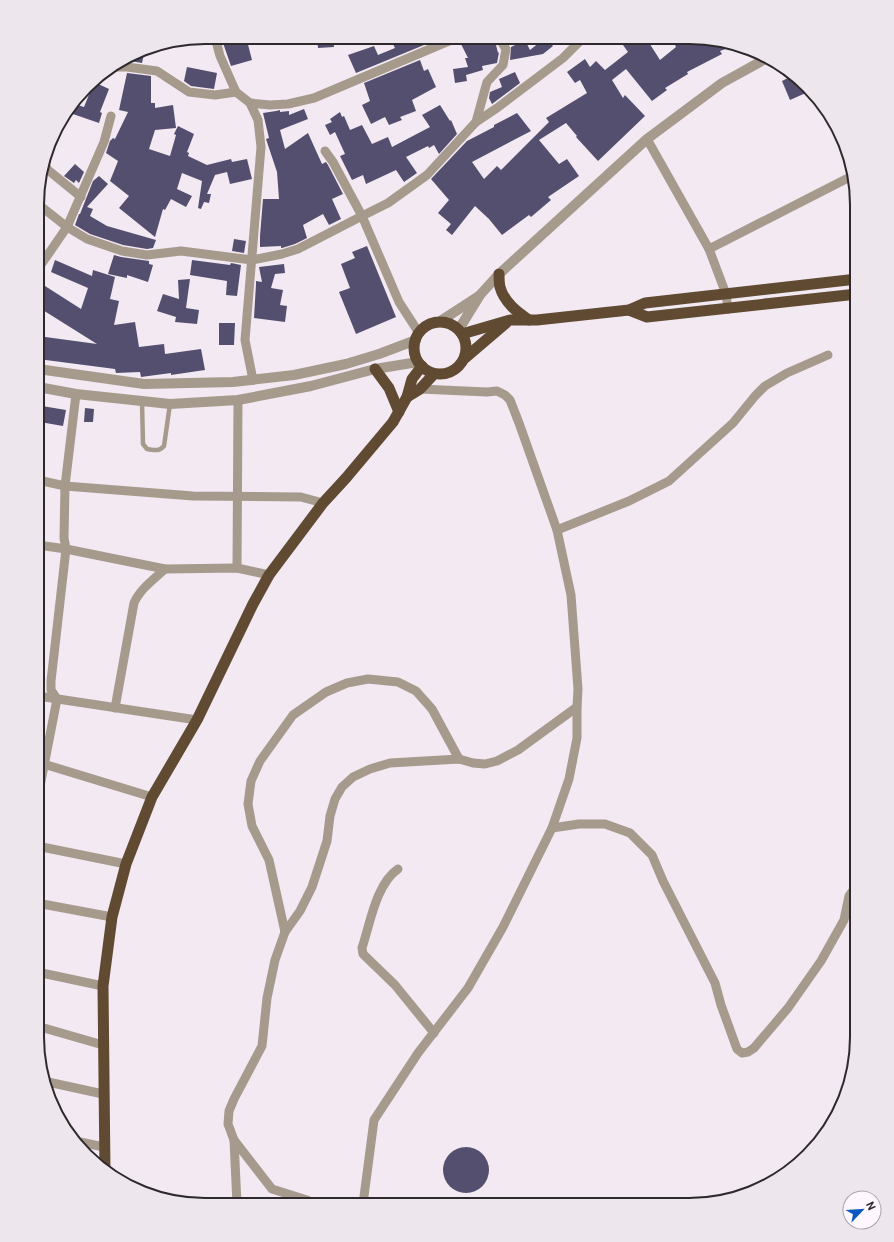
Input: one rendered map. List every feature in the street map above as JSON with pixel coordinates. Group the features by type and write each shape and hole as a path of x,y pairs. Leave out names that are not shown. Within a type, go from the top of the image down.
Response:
{"highway":[{"path":"499,274 500,287 506,299 514,310 529,320"},
{"path":"460,332 510,320 529,320 629,310 645,303 850,280"},
{"path":"629,310 647,317 850,295"},
{"path":"685,299 686,313"},
{"path":"465,358 466,342 460,332 446,323 439,322 431,324 424,328 417,336 415,355 420,364 434,374 444,374 452,372 460,366 465,358 510,320"},
{"path":"105,1163 103,986 112,917 126,864 152,797 197,720 253,604 269,575 323,503 393,422 407,397 412,379 420,364"},
{"path":"375,369 389,388 399,412"},
{"path":"407,397 420,389 434,374"}],"street":[{"path":"217,44 220,56 236,92 250,103 258,120 261,148 245,340 253,380"},
{"path":"250,103 270,105 288,104 314,98 442,44"},
{"path":"476,122 487,82 503,65 506,49 503,44"},
{"path":"44,209 67,227 87,238 122,251 147,255 181,251 252,260 282,254 298,249 388,203 427,175 476,122 497,108 562,58 577,44"},
{"path":"439,322 480,294 499,274 647,139 722,83 761,61"},
{"path":"123,67 157,71 189,92 215,95 236,92"},
{"path":"44,260 67,227 81,197 104,142 110,116"},
{"path":"647,139 709,249 726,294 728,309"},
{"path":"44,370 144,384 253,380 294,375 346,364 379,354 417,336 399,302 362,216 333,162 325,151"},
{"path":"48,170 81,197"},
{"path":"709,249 848,178"},
{"path":"460,332 480,294"},
{"path":"557,530 629,502 669,481 734,423 755,396 765,386 787,373 828,356"},
{"path":"44,388 76,394 170,404 238,400 311,386 375,369 420,364"},
{"path":"364,1198 374,1120 418,1053 472,982 503,927 552,828 569,779 577,738 576,707 578,689 571,595 557,530 510,400 505,395 497,391 487,392 420,389"},
{"path":"44,751 57,699 51,690 51,681 66,548 64,538 65,486 76,394"},
{"path":"237,568 238,400"},
{"path":"44,481 65,486 193,496 301,497 323,503"},
{"path":"44,546 66,548 165,569 237,568 269,575"},
{"path":"115,708 134,603 149,583 165,569"},
{"path":"285,932 269,860 252,826 248,804 251,781 260,761 293,715 326,692 347,683 368,679 398,682 416,691 432,709 459,759"},
{"path":"44,697 197,720"},
{"path":"301,1198 272,1189 234,1140 228,1124 229,1111 262,1046 267,998 275,960 285,932 300,911 312,887 327,840 330,816 335,799 342,787 353,777 370,769 390,764 459,759 473,763 485,764 498,761 518,750 576,707"},
{"path":"44,764 152,797"},
{"path":"552,828 579,824 605,824 630,833 652,855 663,881 715,983 721,1005 737,1049 742,1053 748,1052 754,1048 788,1008 821,961 844,920 850,895"},
{"path":"44,847 126,864"},
{"path":"398,869 388,878 376,902 362,948 363,954 396,985 434,1032"},
{"path":"44,904 112,917"},
{"path":"44,973 103,986"},
{"path":"44,1028 103,1045"},
{"path":"50,1083 103,1094"},
{"path":"234,1140 237,1198"},
{"path":"84,1143 104,1147"}],"lane":[{"path":"142,401 144,444 147,449 158,451 164,446 170,404"}],"building":[{"path":"223,44 248,44 252,60 231,66"},
{"path":"318,44 334,44 334,47 318,48"},
{"path":"393,44 426,44 356,73 348,55 374,46 378,55 395,48"},
{"path":"461,44 496,44 498,53 499,52 497,63 482,66 483,70 466,75 467,81 455,83 453,69 468,67 465,58 468,58"},
{"path":"517,44 527,44 530,50 538,44 551,44 553,46 543,54 510,60 511,47"},
{"path":"650,44 660,60 676,47 675,44 699,44 727,48 720,51 722,54 687,72 688,74 665,88 667,90 652,101 626,69 612,80 623,98 625,95 645,116 598,161 576,137 577,136 566,123 539,140 559,164 567,159 579,176 548,197 551,200 531,217 529,215 502,235 489,219 475,206 452,235 446,230 451,224 438,213 449,200 431,179 467,141 517,113 531,131 472,162 484,179 497,166 501,170 549,122 546,118 587,93 580,80 575,83 567,72 585,59 590,67 596,61 605,70 628,52 623,45"},
{"path":"143,56 142,63 133,62"},
{"path":"420,60 424,71 428,69 436,87 412,100 416,111 400,117 402,120 389,125 385,117 371,124 362,105 370,101 364,83"},
{"path":"187,67 217,73 214,89 191,86 184,81"},
{"path":"515,72 520,83 492,104 489,98 490,92 502,87 499,79"},
{"path":"127,73 151,76 151,103 155,103 155,108 173,105 176,128 155,130 149,149 170,156 176,135 174,134 178,126 194,134 187,152 189,153 188,156 207,165 231,159 232,162 247,159 252,179 230,184 227,172 215,175 207,194 211,194 209,203 204,202 201,209 198,208 202,181 182,173 177,189 192,196 186,207 171,199 165,210 163,209 155,237 119,208 129,196 110,181 118,161 106,153 110,141 113,138 115,139 128,112 119,110"},
{"path":"788,78 805,93 790,100 782,81"},
{"path":"99,84 109,89 100,112 102,113 99,123 72,114 78,105 84,107 90,92"},
{"path":"440,105 450,121 451,120 457,134 439,154 434,145 429,148 428,146 406,157 417,173 404,182 396,170 366,184 363,175 352,180 340,156 345,154 335,132 330,135 325,125 332,122 330,119 340,112 342,117 344,116 350,130 362,125 372,144 388,137 392,147 430,127 422,115"},
{"path":"304,109 308,119 280,130 285,149 308,133 322,164 326,162 343,194 332,199 341,219 329,225 323,214 303,225 307,238 282,248 281,246 260,247 263,199 279,199 277,172 266,139 269,138 263,113 280,110 280,112 289,111 289,115"},
{"path":"75,164 84,172 79,183 76,180 74,183 64,176"},
{"path":"99,176 108,184 87,207 93,209 90,216 107,226 156,240 153,248 147,249 123,245 90,234 75,225 93,181"},
{"path":"234,239 246,241 244,253 232,251"},
{"path":"367,246 396,317 356,334 339,292 350,288 341,264 355,258 352,252"},
{"path":"114,255 149,261 149,264 153,265 148,282 127,275 127,278 108,274"},
{"path":"55,260 92,276 93,270 115,277 110,299 119,301 114,325 135,322 139,347 164,344 165,354 201,349 205,370 171,375 171,373 141,377 140,372 116,373 115,369 44,360 44,337 97,344 44,311 45,286 81,309 88,288 51,272"},
{"path":"192,260 241,265 237,296 226,295 227,281 190,275"},
{"path":"284,264 285,273 275,274 271,288 283,290 280,305 287,306 285,322 254,318 256,281 262,282 259,267"},
{"path":"190,279 186,308 199,310 197,324 175,322 176,317 157,311 163,294 179,299 178,280"},
{"path":"219,323 235,323 234,345 219,345"},
{"path":"44,406 66,410 63,426 44,423"},
{"path":"85,408 94,409 93,422 84,422"},
{"path":"466,1147 479,1151 485,1157 489,1170 485,1183 479,1189 466,1193 453,1189 447,1183 443,1170 447,1157 453,1151"}]}
